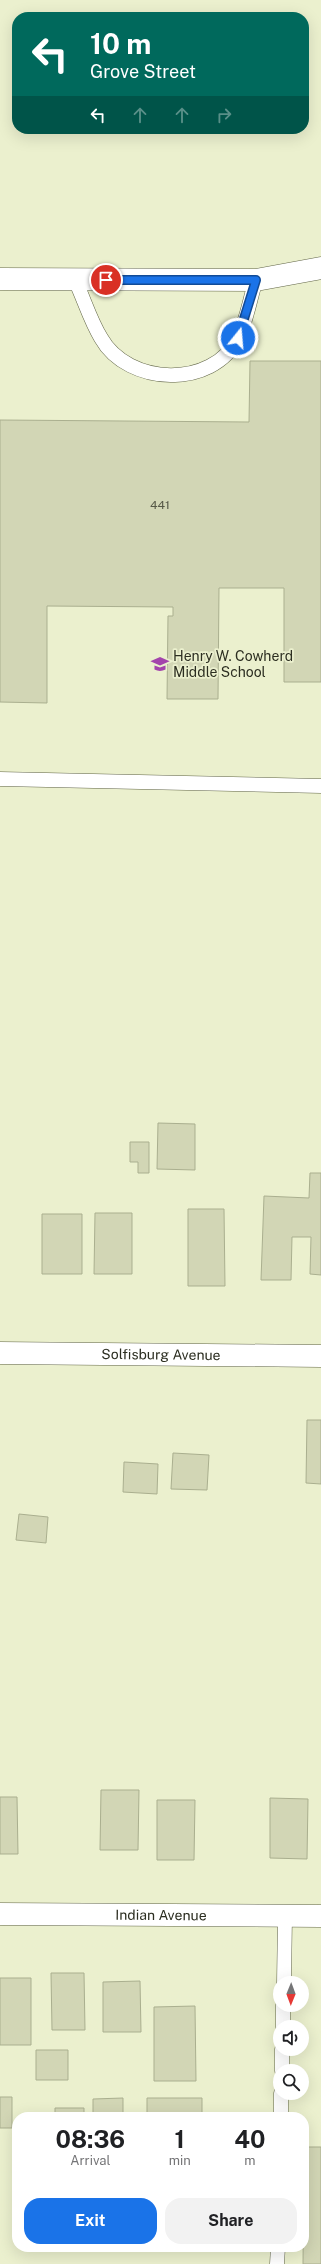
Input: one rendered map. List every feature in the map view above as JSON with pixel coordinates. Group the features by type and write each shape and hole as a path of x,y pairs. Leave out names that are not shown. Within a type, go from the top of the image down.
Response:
{"street":[{"path":"0,280 256,280 321,268"},
{"name":"Solfisburg Avenue","path":"0,1353 321,1356"},
{"name":"Indian Avenue","path":"0,1914 321,1916"}],"lane":[{"path":"75,280 101,339 111,351 138,369 169,376 201,370 228,351 238,338 256,280"},
{"path":"0,779 321,786"},
{"path":"284,1976 286,1916"},
{"path":"281,2100 281,2112"},
{"path":"277,2264 278,2252"}],"building":[{"path":"250,361 321,361 321,682 284,682 284,588 219,588 218,699 167,699 168,616 173,616 173,607 47,606 47,703 0,702 0,420 249,422"},
{"path":"158,1123 195,1124 195,1170 157,1169"},
{"path":"130,1142 149,1142 149,1173 138,1173 138,1162 130,1162"},
{"path":"310,1173 321,1173 321,1275 310,1274 311,1237 292,1237 291,1280 261,1280 264,1196 309,1198"},
{"path":"188,1209 224,1209 225,1286 188,1286"},
{"path":"95,1213 132,1213 132,1274 94,1274"},
{"path":"42,1214 82,1214 82,1274 42,1274"},
{"path":"307,1420 321,1420 321,1484 306,1483"},
{"path":"173,1453 209,1455 207,1490 171,1489"},
{"path":"124,1462 158,1464 157,1494 123,1492"},
{"path":"19,1514 48,1517 46,1543 16,1540"},
{"path":"101,1790 139,1790 138,1850 100,1850"},
{"path":"0,1797 17,1797 18,1854 0,1854"},
{"path":"270,1798 308,1799 307,1859 270,1858"},
{"path":"157,1800 195,1800 194,1860 157,1860"},
{"path":"51,1973 84,1973 85,2030 52,2030"},
{"path":"0,1978 31,1978 31,2045 0,2045"},
{"path":"140,1981 141,2032 103,2032 103,1982"},
{"path":"195,2006 196,2081 154,2081 154,2007"},
{"path":"36,2050 68,2050 68,2080 36,2080"},
{"path":"0,2097 12,2097 12,2128 0,2128"},
{"path":"123,2098 123,2112 93,2112 93,2099"},
{"path":"147,2098 202,2098 202,2112 147,2112"},
{"path":"55,2108 84,2108 84,2112 55,2112"},
{"path":"309,2147 321,2147 321,2264 303,2264 303,2252 309,2252"}],"place":[{"name":"Henry W. Cowherd Middle School","path":"160,664"}],"route":[{"path":"106,280 256,280 238,338"}]}
